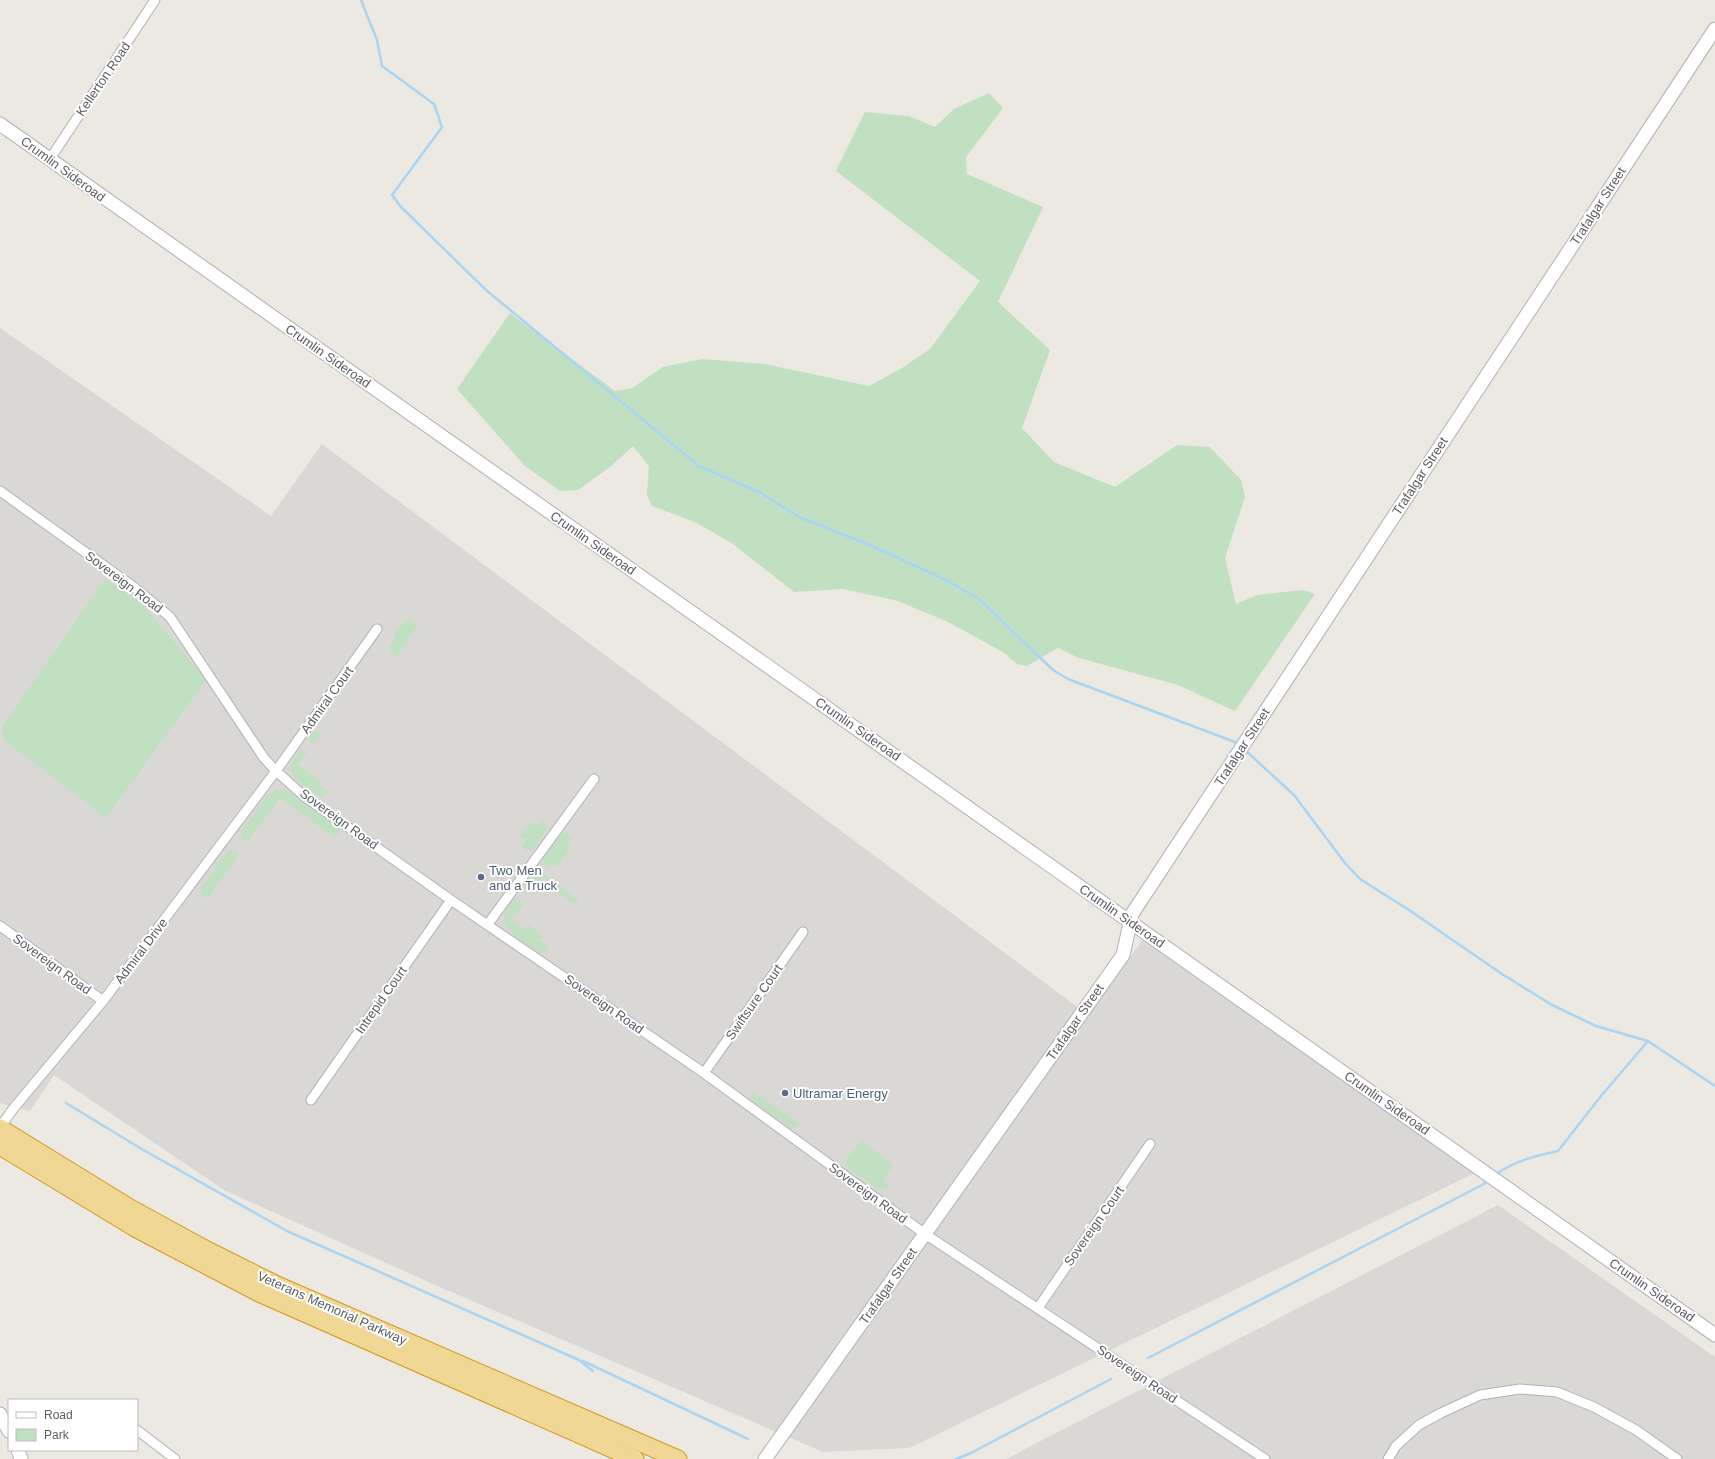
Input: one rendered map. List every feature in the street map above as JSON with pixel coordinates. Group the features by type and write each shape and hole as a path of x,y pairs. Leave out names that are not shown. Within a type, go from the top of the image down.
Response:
{"highway":[{"name":"Veterans Memorial Parkway","path":"0,1128 130,1208 205,1249 277,1285 678,1459"},
{"name":"Veterans Memorial Parkway","path":"0,1146 135,1228 259,1293 635,1459"}],"street":[{"name":"Kellerton Road","path":"50,159 155,0"},
{"name":"Trafalgar Street","path":"765,1459 1123,955 1132,914 1715,28"},
{"name":"Crumlin Sideroad","path":"0,124 1475,1164 1715,1335"},
{"name":"Sovereign Road","path":"0,491 135,588 170,617 264,758 304,796 451,900 704,1073 925,1234 1265,1459"},
{"name":"Admiral Court","path":"276,771 378,629"},
{"name":"Admiral Drive","path":"0,1128 13,1109 103,1001 276,771"},
{"path":"488,924 594,779"},
{"name":"Intrepid Court","path":"310,1100 451,900"},
{"name":"Sovereign Road","path":"0,926 103,1001"},
{"name":"Swiftsure Court","path":"704,1073 803,932"},
{"name":"Sovereign Court","path":"1038,1308 1150,1144"},
{"path":"1388,1459 1396,1446 1419,1425 1441,1413 1480,1395 1520,1389 1557,1392 1594,1407 1636,1430 1677,1459"},
{"path":"0,1414 8,1429"},
{"path":"138,1431 175,1459"}],"shaded area":[{"path":"0,328 271,516 322,444 1088,1015 1144,938 1477,1172 909,1448 823,1452 433,1284 224,1190 54,1075 30,1111 0,1103"},
{"path":"1498,1205 1715,1357 1715,1459 1006,1459"}],"green space":[{"path":"989,93 1003,108 966,157 967,174 1043,207 998,302 1050,350 1022,428 1054,462 1115,487 1177,445 1210,447 1241,480 1245,497 1225,558 1236,604 1257,595 1303,590 1315,594 1235,711 1178,685 1079,658 1058,648 1027,666 1017,664 1003,652 948,622 898,601 843,589 794,592 733,544 695,522 652,506 647,495 649,466 633,446 610,467 578,490 560,491 525,466 457,389 510,313 615,391 632,388 663,367 702,359 765,364 869,386 902,368 930,349 980,281 836,171 865,112 908,116 935,127 954,109"},
{"path":"105,579 137,597 206,680 106,818 5,741 2,727"},
{"path":"409,619 418,625 397,656 392,654 389,646 395,639 396,629"},
{"path":"315,730 322,734 314,744 310,742 308,738"},
{"path":"300,749 307,752 298,764 322,783 320,785 329,792 322,798 306,788 296,779 293,774 291,768 292,762"},
{"path":"285,789 338,827 340,831 339,834 334,837 280,798 249,840 245,841 242,839 240,833 267,796 275,790"},
{"path":"541,820 545,822 547,829 533,850 527,851 521,848 526,840 520,836 530,821 536,826"},
{"path":"564,832 573,837 568,844 571,846 558,867 553,864 549,868 544,863 543,858 560,834"},
{"path":"231,850 237,851 238,856 209,897 205,898 200,889 227,852"},
{"path":"539,868 545,875 579,900 575,905 553,890 555,886 543,877 532,892 525,887 525,884 535,869"},
{"path":"514,900 518,900 523,905 512,920 525,930 529,925 543,936 540,941 549,946 546,951 541,953 518,938 507,928 504,917"},
{"path":"752,1091 799,1123 796,1127 791,1128 752,1101 750,1096"},
{"path":"861,1140 894,1165 883,1180 889,1185 887,1188 880,1190 848,1168 845,1163"}],"waterway":[{"path":"361,0 377,40 382,66 434,104 442,127 392,195 401,207 486,290 699,466 761,493 799,517 872,546 946,580 979,599 1053,670 1068,679 1238,744"},
{"path":"1245,750 1294,795 1345,863 1360,879 1409,910 1502,974 1552,1005 1596,1026 1648,1041 1715,1086"},
{"path":"1495,1175 1517,1163 1533,1157 1558,1151 1601,1096 1648,1041"},
{"path":"66,1103 140,1148 287,1231 579,1360 593,1371"},
{"path":"1148,1358 1488,1181"},
{"path":"583,1361 748,1439"},
{"path":"956,1459 969,1454 1111,1379"}],"place":[{"name":"Two Men and a Truck","path":"481,877"},
{"name":"Ultramar Energy","path":"785,1093"}]}
